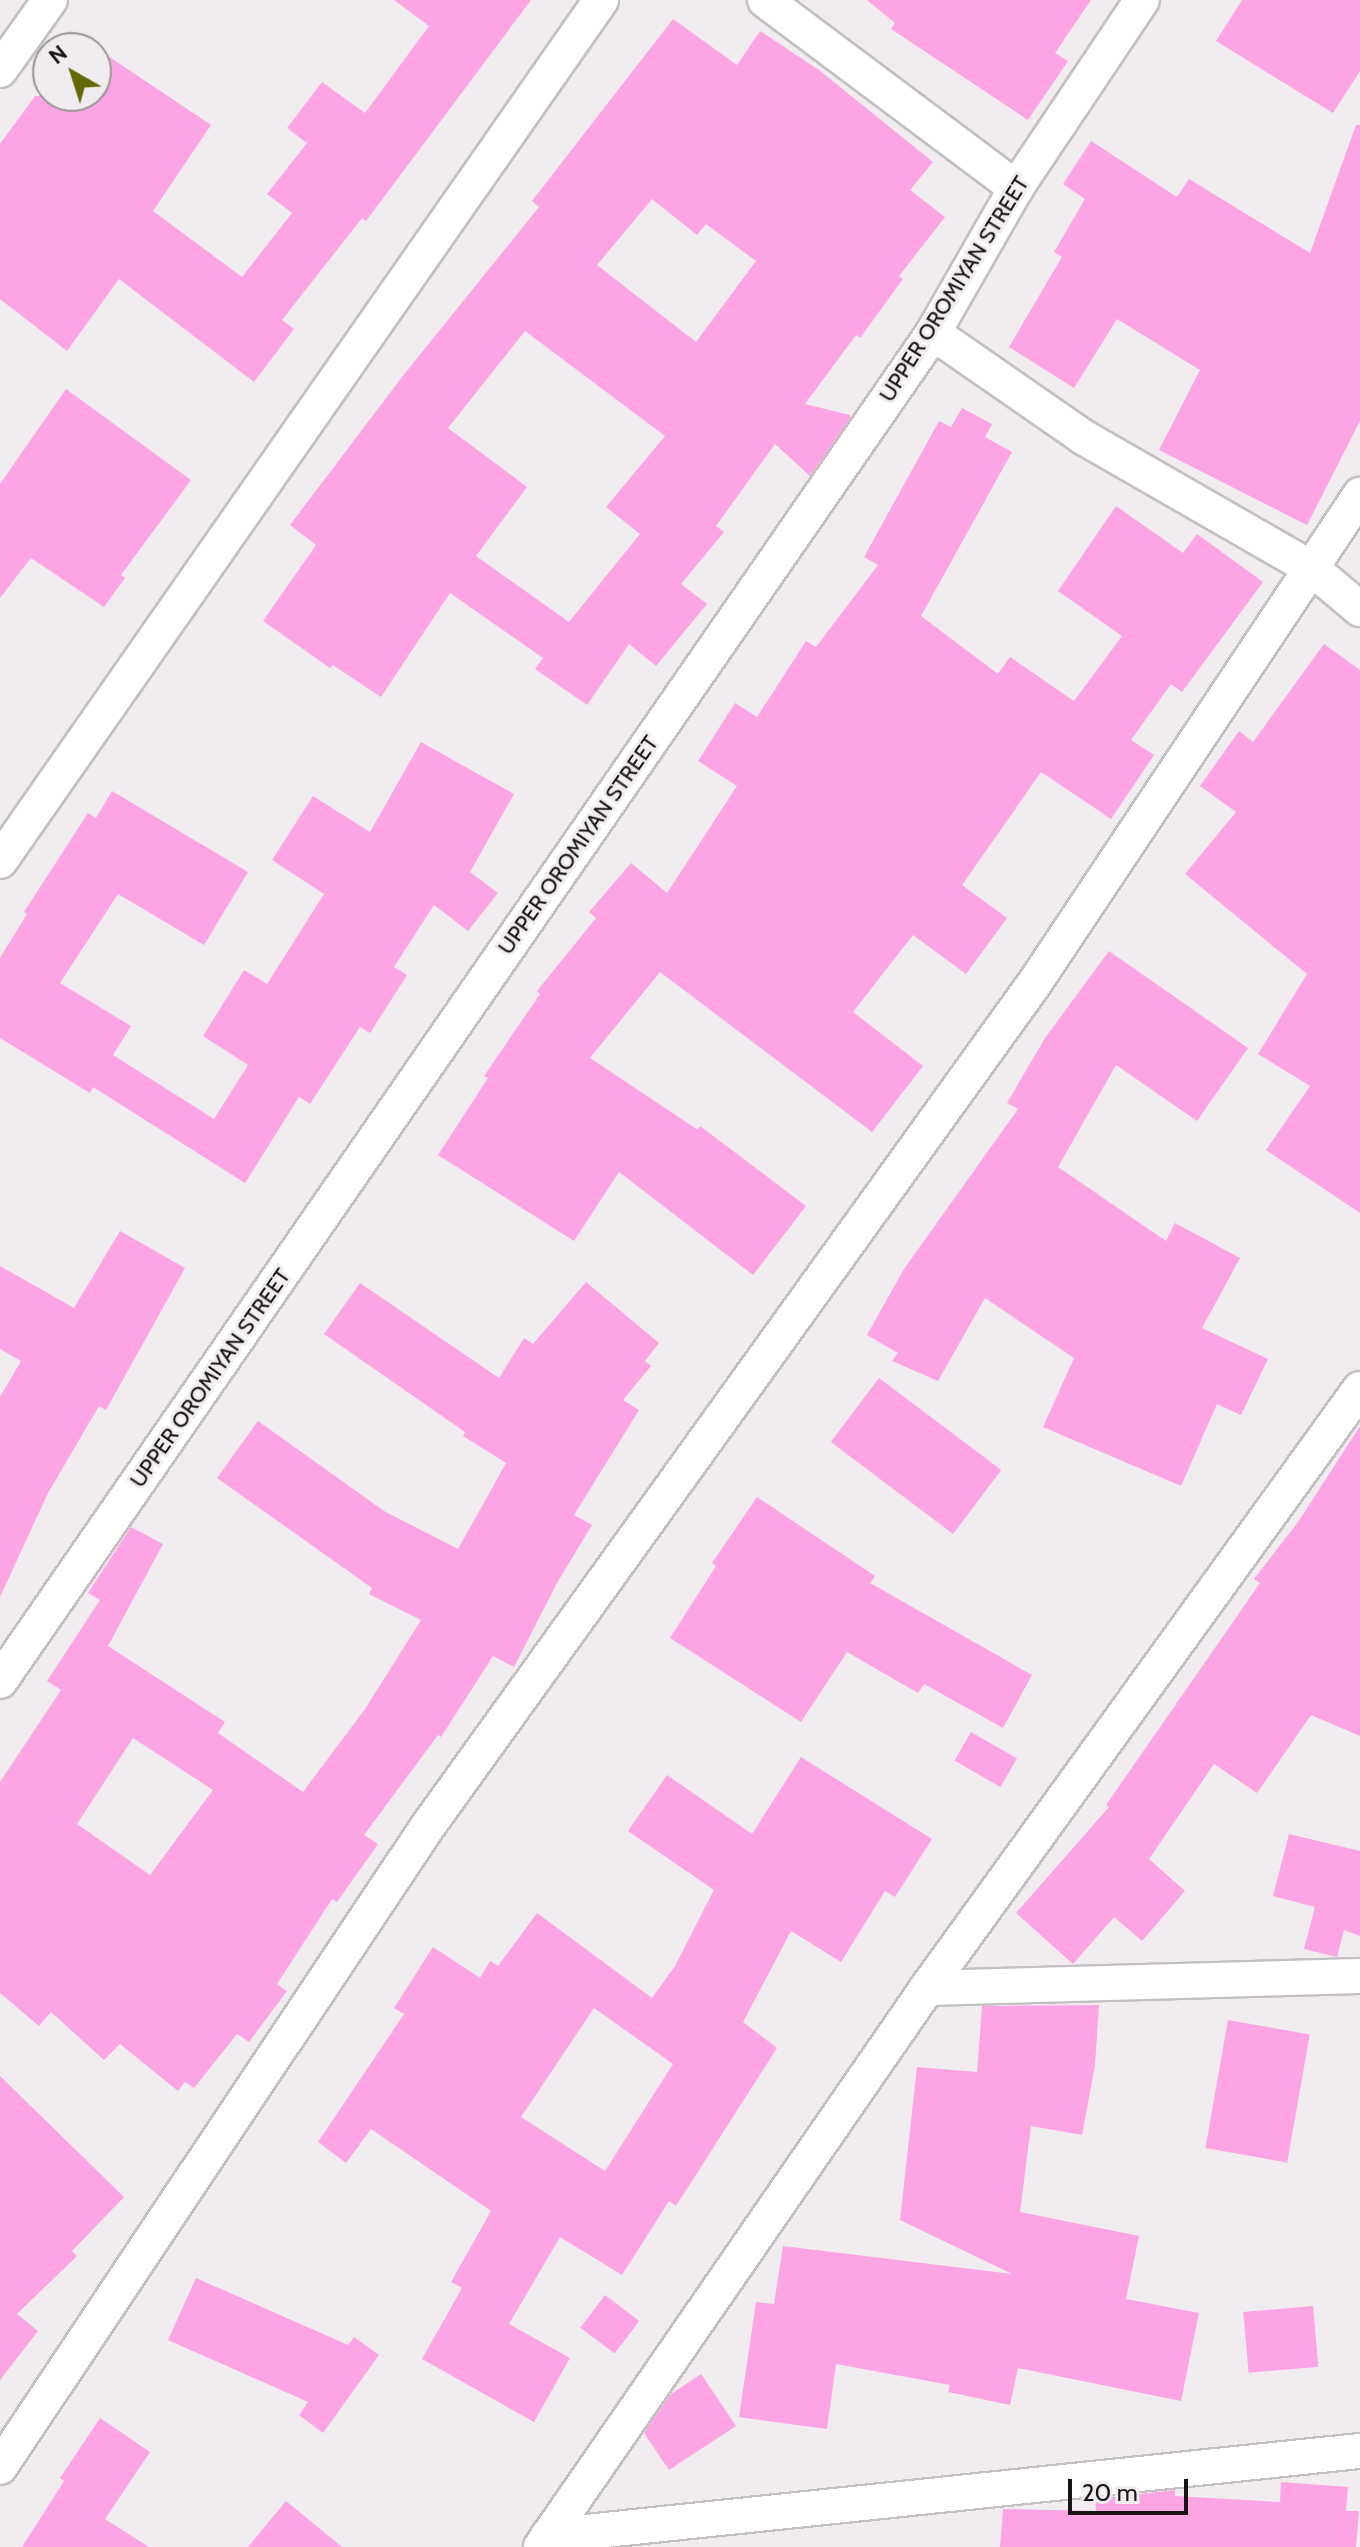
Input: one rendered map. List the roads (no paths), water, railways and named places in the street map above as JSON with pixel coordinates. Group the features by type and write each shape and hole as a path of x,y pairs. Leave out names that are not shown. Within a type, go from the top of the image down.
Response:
{"street":[{"path":"0,70 50,0"},
{"path":"0,861 601,0"},
{"path":"765,0 1016,188"},
{"name":"UPPER OROMIYAN STREET","path":"0,1681 933,333 1016,188 1142,0"},
{"path":"933,333 1083,437 1311,568 1360,609"},
{"path":"0,2467 428,1826 1034,984 1360,495"},
{"path":"544,2542 927,1988 1360,1389"},
{"path":"927,1988 1360,1976"},
{"path":"544,2542 1360,2451"}]}
